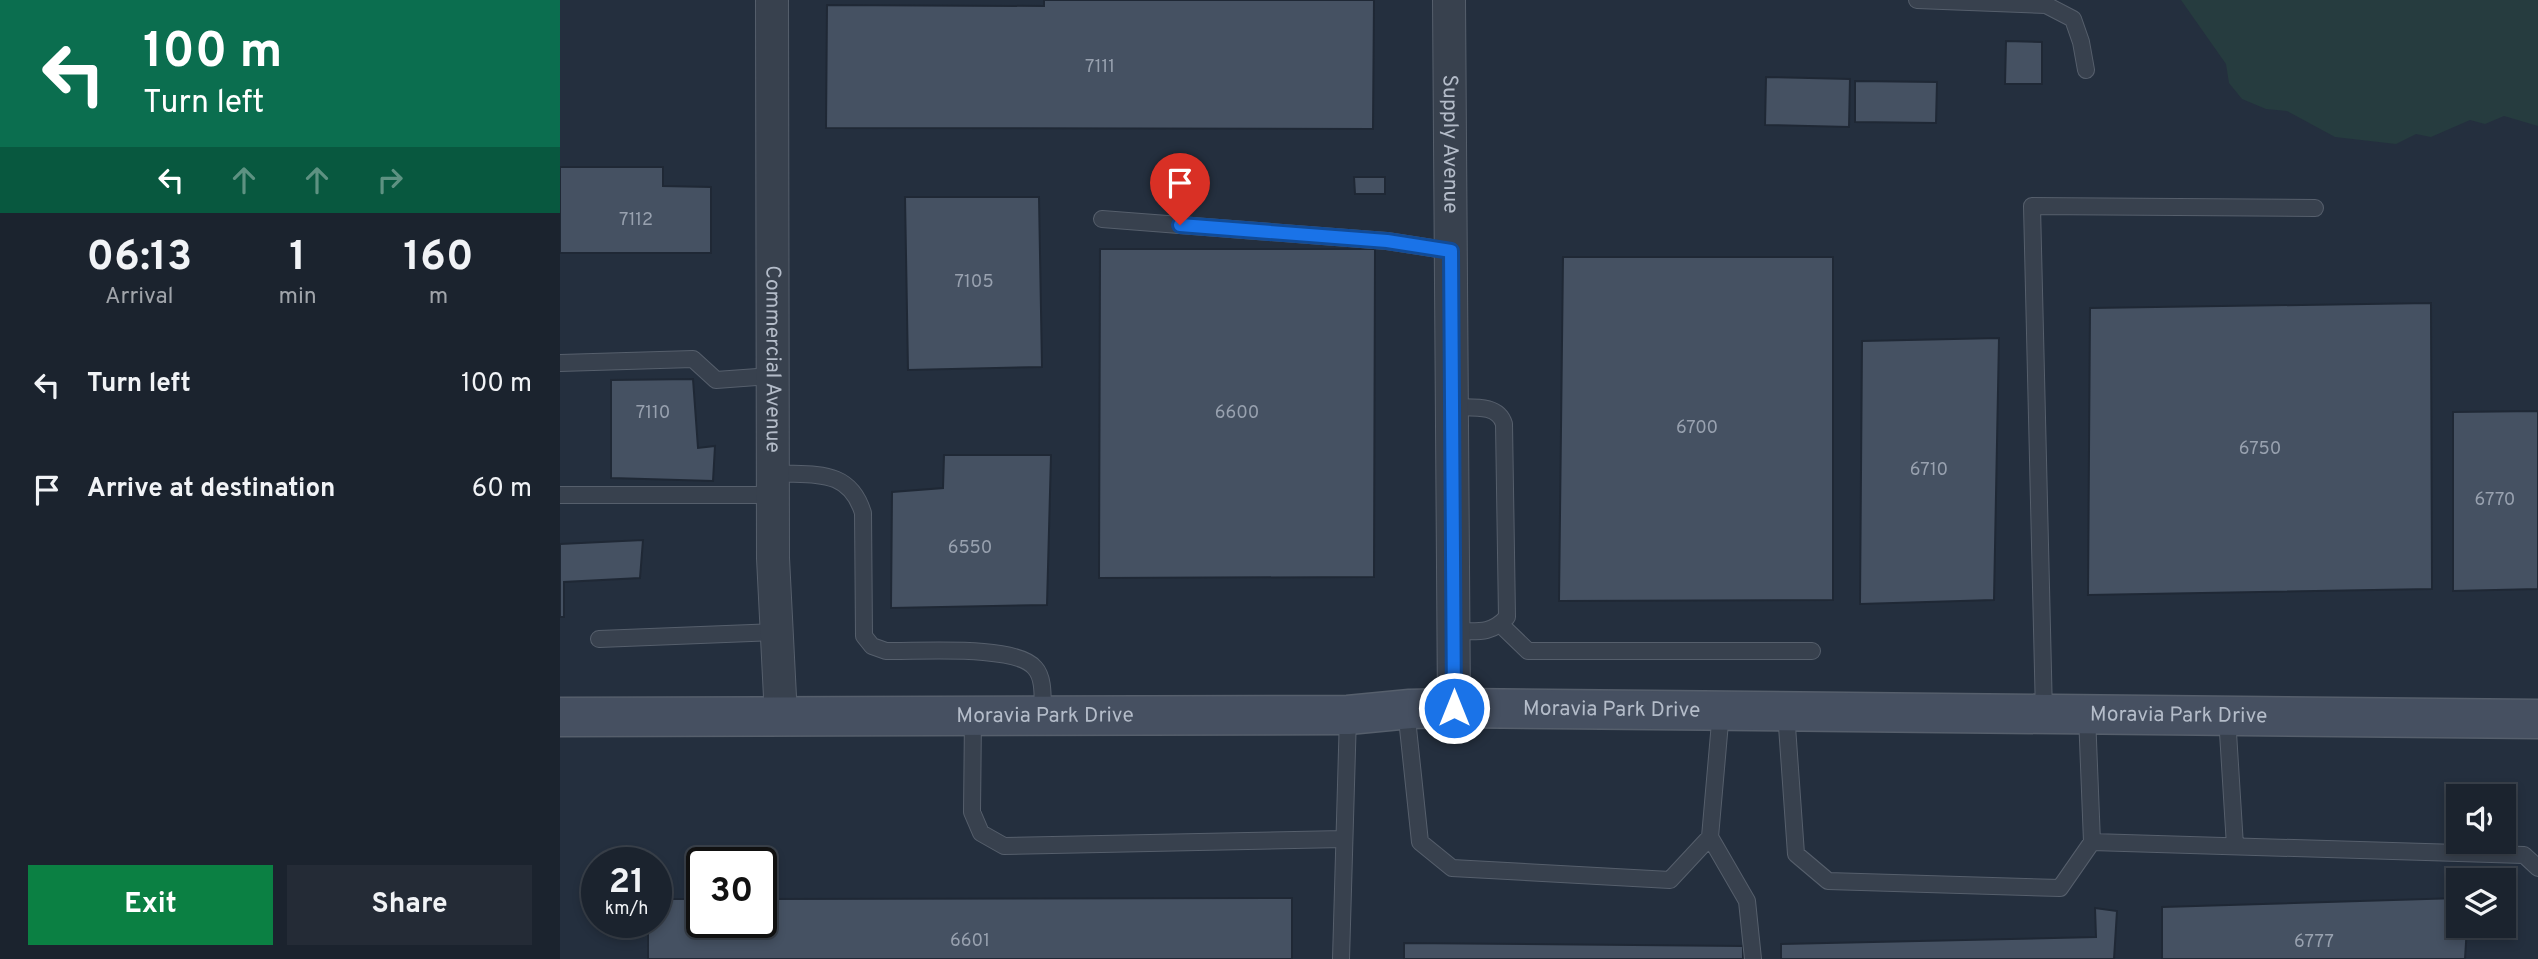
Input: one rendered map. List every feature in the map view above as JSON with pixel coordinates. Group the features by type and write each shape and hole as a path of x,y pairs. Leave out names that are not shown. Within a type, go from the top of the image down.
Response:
{"main road":[{"name":"Moravia Park Drive","path":"560,717 1043,718 1348,715 1406,709 1454,708 2538,719"}],"street":[{"name":"Commercial Avenue","path":"772,0 773,484 781,717"},
{"name":"Supply Avenue","path":"1449,0 1454,708"}],"lane":[{"path":"1917,0 2046,5 2073,19 2086,70"},
{"path":"2044,714 2032,206 2315,208"},
{"path":"1102,219 1387,241 1451,251"},
{"path":"560,363 693,359 716,380 772,376"},
{"path":"1452,407 1494,410 1502,415 1507,617 1489,631 1453,631"},
{"path":"560,495 841,479 858,495 863,513 864,636 872,646 886,652 985,653 1018,657 1034,666 1041,677 1043,718"},
{"path":"1500,624 1528,651 1812,650"},
{"path":"598,639 776,632"},
{"path":"1406,709 1420,842 1452,868 1670,880 1710,837"},
{"path":"1721,711 1710,837 1747,901 1753,959"},
{"path":"1786,712 1796,854 1828,881 2060,888 2092,842 2087,715"},
{"path":"1341,959 1348,715"},
{"path":"2227,716 2235,846"},
{"path":"973,718 972,813 981,833 1004,846 1343,839"},
{"path":"2092,842 2524,855 2538,868"}],"green space":[{"path":"2181,0 2538,0 2538,126 2504,116 2485,124 2470,120 2431,137 2416,134 2396,144 2335,137 2287,111 2266,109 2242,99 2229,83 2226,64"}],"building":[{"path":"1044,0 1374,0 1373,129 826,128 827,5 1044,6"},
{"path":"2006,41 2042,42 2042,84 2005,84"},
{"path":"1766,77 1850,79 1849,127 1765,125"},
{"path":"1855,81 1937,82 1936,123 1855,122"},
{"path":"560,167 663,167 663,186 711,187 711,253 560,253"},
{"path":"1354,177 1385,177 1385,194 1355,194"},
{"path":"905,197 1039,197 1042,367 908,370"},
{"path":"1100,249 1375,249 1374,577 1099,578"},
{"path":"1563,257 1833,257 1833,600 1559,601"},
{"path":"2431,303 2432,589 2088,595 2090,308"},
{"path":"1999,338 1994,600 1860,604 1862,341"},
{"path":"693,379 698,448 715,446 713,481 611,478 611,380"},
{"path":"2538,411 2538,589 2453,591 2453,412"},
{"path":"944,455 1051,455 1047,605 891,608 892,492 943,488"},
{"path":"643,540 640,578 564,582 564,617 560,617 560,544"},
{"path":"1292,898 1292,959 648,959 648,938 672,938 672,899 686,899 686,938 777,938 777,899"},
{"path":"2446,898 2446,938 2466,938 2465,959 2162,959 2162,907"},
{"path":"2095,908 2117,911 2114,959 1781,959 1781,944 2096,937"},
{"path":"1404,943 1743,946 1743,959 1404,959"}],"route":[{"path":"1180,225 1387,241 1451,251 1454,708"}]}
